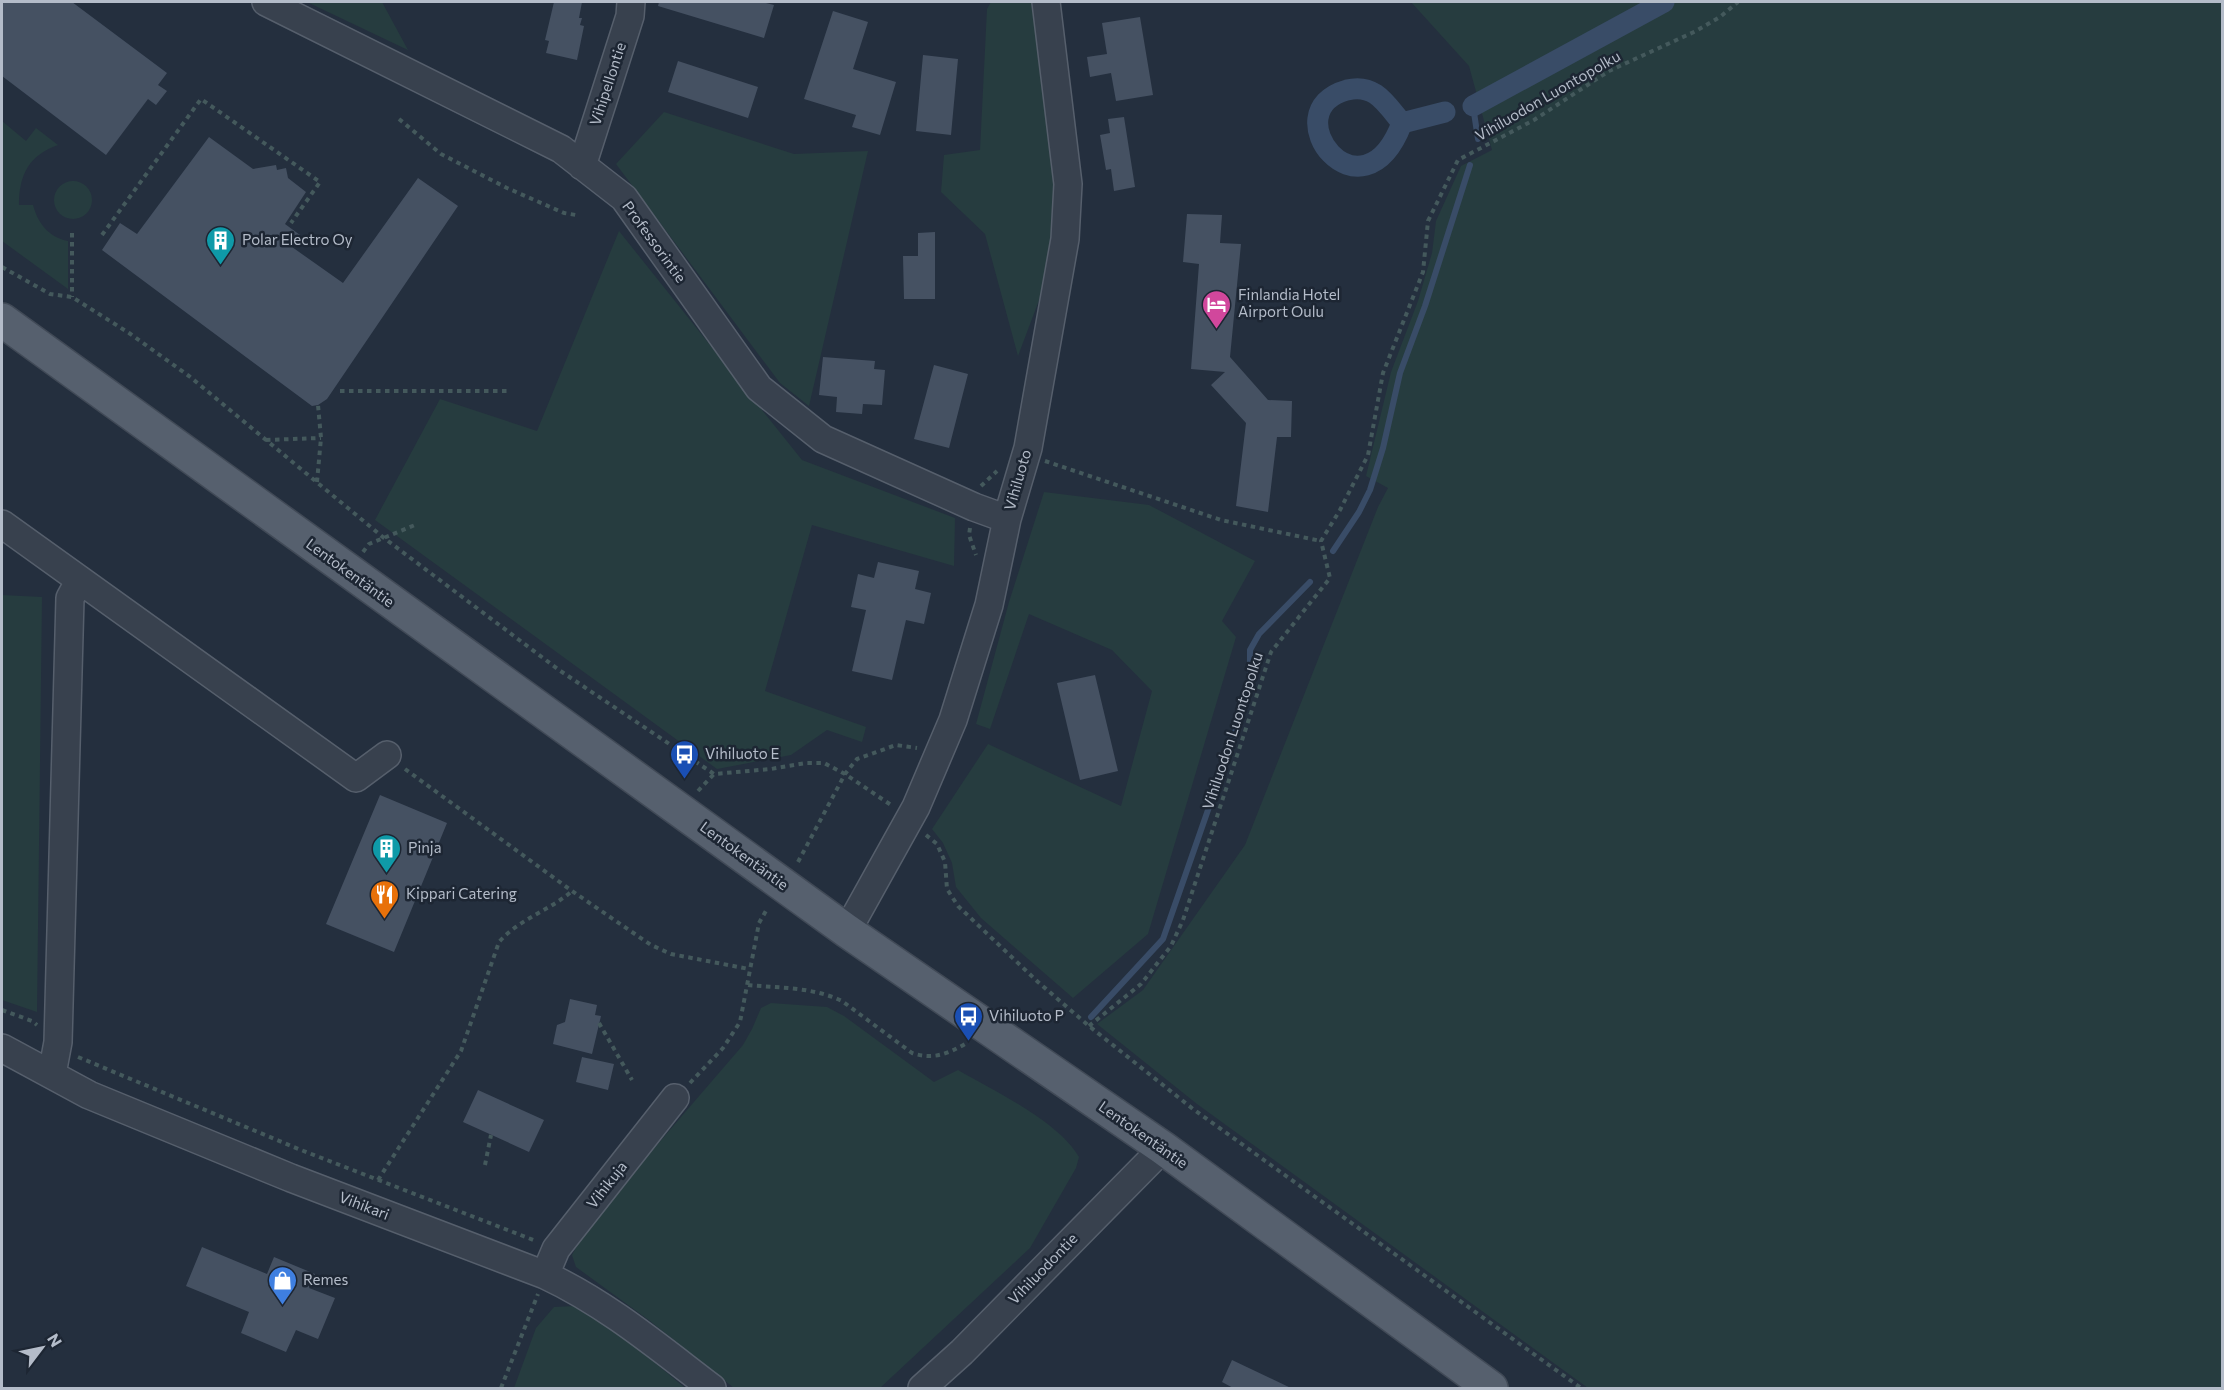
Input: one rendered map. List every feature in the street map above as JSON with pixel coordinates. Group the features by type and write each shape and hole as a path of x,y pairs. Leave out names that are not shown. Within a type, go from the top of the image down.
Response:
{"main road":[{"name":"Lentokentäntie","path":"2,320 847,931 1163,1148 1491,1389"}],"street":[{"name":"Professorintie","path":"266,2 561,149 624,198 759,388 823,439 974,507 1007,519"},
{"name":"Vihipellontie","path":"582,165 630,16 631,2"},
{"name":"Vihiluoto","path":"847,931 916,807 953,720 989,605 1007,519 1028,448 1065,239 1068,184 1046,2"},
{"path":"2,524 356,778 387,755"},
{"path":"52,1074 58,1042 70,598 80,580"},
{"name":"Vihikari","path":"2,1048 89,1095 291,1179 545,1275 579,1291 628,1324 712,1389"},
{"name":"Vihikuja","path":"545,1275 556,1250 675,1098"},
{"name":"Vihiluodontie","path":"922,1389 962,1352 1163,1148"}],"path":[{"name":"Vihiluodon Luontopolku","path":"1089,1026 1141,984 1171,946 1179,929 1271,652 1330,578 1321,541 1340,510 1368,455 1383,373 1423,272 1428,221 1458,160 1534,120 1609,71 1720,17 1738,2"},
{"path":"102,235 201,99 320,182 291,223"},
{"path":"399,119 441,154 507,188 564,213 576,215"},
{"path":"72,233 72,297"},
{"path":"2,267 50,294 72,297 129,333 189,376 384,538 559,670 714,774 824,763 845,774 897,809 937,844 945,862 947,889 958,906 1038,982 1089,1026 1193,1109 1581,1389"},
{"path":"340,391 511,391"},
{"path":"316,483 321,438 318,405"},
{"path":"266,440 321,438"},
{"path":"1043,460 1221,520 1321,541"},
{"path":"979,562 969,535 974,507 981,485 1004,465"},
{"path":"348,572 369,544 415,525"},
{"path":"798,862 845,774 857,759 896,745 920,749 916,759"},
{"path":"387,755 572,891 651,945 671,954 749,969"},
{"path":"378,1180 461,1051 499,942 518,924 556,904 572,891"},
{"path":"675,1098 734,1033 744,1010 749,969 759,923 766,909"},
{"path":"748,985 830,995 842,1001 912,1053 924,1057 948,1054 968,1041 981,1023"},
{"path":"2,1010 32,1021 75,1055 378,1180 556,1250"},
{"path":"599,1023 632,1080"},
{"path":"485,1165 491,1135"},
{"path":"501,1389 545,1275"}],"green space":[{"path":"307,2 382,2 408,50"},
{"path":"991,2 1035,2 1057,184 1050,271 1018,356 985,234 941,192 944,155 980,150 987,9"},
{"path":"1411,2 2222,2 2222,1388 1588,1388 1197,1104 1097,1024 1143,990 1245,845 1378,507 1388,488 1366,476 1391,372 1418,301 1432,253 1436,221 1461,166 1492,150 1469,66"},
{"path":"664,112 794,154 868,151 809,406 780,383 616,164"},
{"path":"2,121 26,141 36,128 58,145 33,160 21,184 19,205 33,205 38,218 49,233 68,241 68,289 2,241"},
{"path":"73,181 86,187 92,200 86,213 73,219 60,213 54,200 60,187"},
{"path":"619,231 802,460 955,518 954,566 812,525 765,691 866,727 862,742 827,730 791,755 717,769 375,520 440,399 537,431"},
{"path":"1044,492 1149,505 1255,561 1222,621 1236,637 1148,934 1073,998 981,918 956,887 952,863 943,843 932,829 988,744 1121,806 1152,691 1112,650 1029,614 990,729 976,724 1009,602"},
{"path":"2,595 42,597 37,1012 2,1000"},
{"path":"771,1003 827,1007 844,1016 934,1082 958,1070 1041,1119 1069,1144 1079,1157 1076,1168 1030,1248 880,1388 734,1388 650,1321 576,1267 572,1255 588,1225 743,1045 761,1008"},
{"path":"576,1306 628,1340 685,1388 514,1388 536,1328 554,1307"}],"building":[{"path":"2,2 72,2 167,73 158,85 167,91 156,105 148,99 106,155 2,76"},
{"path":"554,2 582,2 579,18 582,18 580,25 584,26 577,60 546,53 549,41 545,40"},
{"path":"659,2 762,2 774,5 764,38 658,6"},
{"path":"833,11 868,22 853,69 896,82 880,135 852,127 856,115 804,99"},
{"path":"1140,17 1153,95 1116,101 1111,73 1090,77 1087,57 1107,54 1102,23"},
{"path":"923,55 958,59 951,135 916,131"},
{"path":"678,61 758,87 748,118 668,92"},
{"path":"1124,117 1135,187 1114,191 1111,169 1106,170 1100,135 1110,133 1108,119"},
{"name":"Polar Electro Oy","path":"209,137 253,169 276,165 277,170 286,168 288,178 306,192 285,224 300,235 292,247 343,283 418,178 458,206 327,399 318,405 312,406 102,250 120,223 137,234"},
{"path":"1187,214 1222,215 1220,243 1241,244 1230,357 1268,400 1292,401 1291,437 1277,437 1268,512 1236,506 1246,423 1211,385 1225,372 1191,369 1199,264 1183,262"},
{"path":"935,232 935,299 904,299 903,256 918,256 918,233"},
{"path":"823,357 875,361 874,369 885,370 882,405 863,404 862,414 836,412 837,397 819,395"},
{"path":"934,365 968,374 949,448 914,439"},
{"path":"878,562 919,571 915,589 931,593 924,624 906,620 892,680 852,671 866,610 851,607 858,574 874,578"},
{"path":"1095,675 1118,771 1080,780 1057,683"},
{"name":"Pinja","path":"380,795 447,823 394,952 326,924"},
{"path":"570,999 597,1005 595,1015 601,1016 592,1054 553,1044 557,1025 565,1022"},
{"path":"582,1057 614,1064 608,1090 576,1082"},
{"path":"478,1090 544,1120 529,1152 463,1122"},
{"name":"Remes","path":"202,1247 267,1274 274,1257 315,1274 309,1288 335,1298 318,1339 296,1330 286,1352 241,1333 249,1312 186,1286"},
{"path":"1232,1360 1293,1389 1235,1389 1222,1382"}],"waterway":[{"path":"1473,106 1664,2"},
{"path":"1402,123 1385,153 1366,165 1347,164 1331,154 1320,137 1318,119 1326,102 1347,90 1357,89 1372,92 1379,97 1402,123 1445,112"},
{"path":"1473,106 1478,139"},
{"path":"1333,551 1359,512 1370,490 1383,448 1400,373 1425,306 1470,165"},
{"path":"1091,1017 1163,939 1246,701 1250,676 1250,650 1259,634 1310,582"}],"place":[{"name":"Polar Electro Oy","path":"221,266"},
{"name":"Finlandia Hotel Airport Oulu","path":"1217,330"},
{"name":"Vihiluoto E","path":"684,780"},
{"name":"Pinja","path":"387,874"},
{"name":"Kippari Catering","path":"385,920"},
{"name":"Vihiluoto P","path":"968,1042"},
{"name":"Remes","path":"282,1306"}]}
